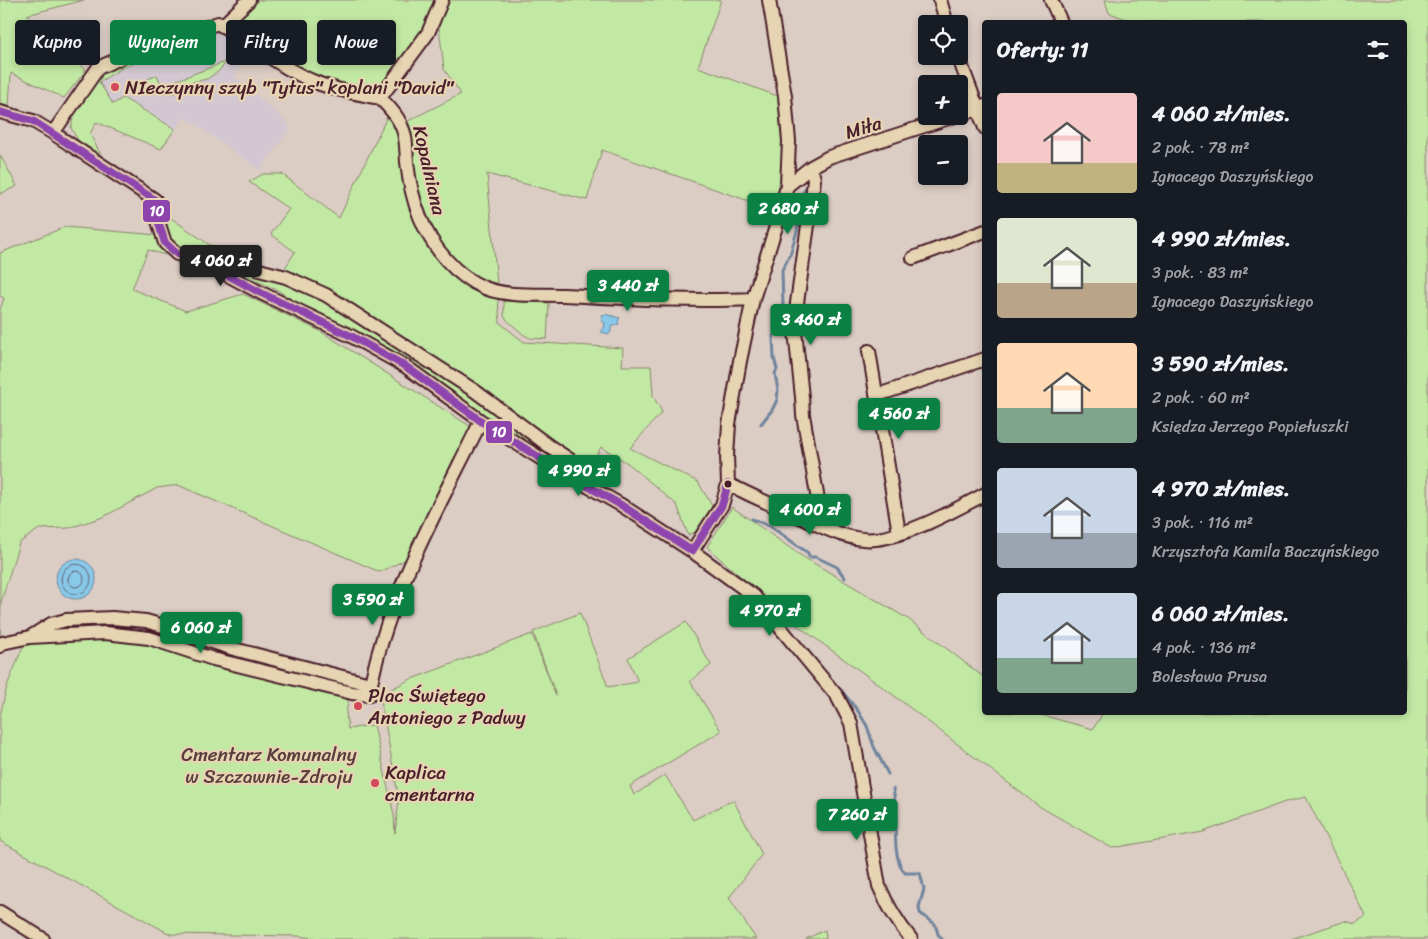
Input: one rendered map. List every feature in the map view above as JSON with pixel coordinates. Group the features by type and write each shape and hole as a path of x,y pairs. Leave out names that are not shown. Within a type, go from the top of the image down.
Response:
{"street":[{"path":"222,26 249,0"},
{"path":"53,133 98,68 129,54 218,24 284,66 310,79 326,86 380,98 428,33 442,0"},
{"path":"692,552 722,505 728,484 729,424 740,361 753,299 787,186 789,141 785,96 769,0"},
{"path":"940,0 944,15"},
{"path":"1051,0 1060,20"},
{"path":"962,65 981,107"},
{"name":"Kopalniana","path":"380,98 402,125 410,182 414,200 423,224 453,268 469,280 491,290 529,294 702,301 753,299"},
{"name":"Miła","path":"968,112 981,107"},
{"path":"0,112 31,120 155,200 158,221 165,243 177,254 207,264 261,293 351,336 405,366 480,421 621,505 754,596 837,696 850,723 879,886 884,898 911,939"},
{"name":"Miła","path":"787,186 811,167 829,157 929,125"},
{"path":"811,167 814,179 813,190 796,303 795,331 803,415 820,511 817,524"},
{"path":"913,258 982,232"},
{"path":"259,270 286,277 326,295 475,391 565,457 594,474 594,490"},
{"path":"869,351 878,395 899,533"},
{"path":"878,395 982,360"},
{"path":"0,646 2,643 30,637 105,633 149,638 213,659 352,694 369,689 392,610 410,567 480,421"},
{"path":"728,484 757,499 842,535 861,539 876,539 925,524 982,496"},
{"path":"0,912 43,939"}],"shaded area":[{"path":"216,31 226,38 226,65 239,65 234,76 287,122 290,129 260,170 185,117 175,129 124,99 113,104 97,79 123,65 216,65"}],"green space":[{"path":"0,0 84,0 27,15 31,20 15,20 15,65 80,65 86,70 64,98 11,73 9,106 0,104"},
{"path":"254,0 436,0 425,29 377,90 333,81 293,65 307,65 307,20 236,20"},
{"path":"449,0 721,0 698,67 780,97 784,150 775,210 602,150 587,200 487,174 497,284 484,282 465,273 427,221 418,192 410,136 406,122 461,94 444,69 439,26"},
{"path":"1105,0 1428,0 1428,939 1291,939 1346,921 1355,924 1366,917 1306,797 1285,802 1203,832 1112,848 1037,805 892,694 790,620 707,547 732,507 800,555 908,619 982,676 982,715 1041,715 1093,729 1102,715 1407,715 1407,20 1129,20 1109,13"},
{"path":"226,61 219,71 207,79 188,83 178,93 135,92 135,85 157,75 162,86"},
{"path":"114,65 129,65 99,82 113,104 123,98 175,129 161,149 96,122 90,134 104,161 80,144 71,128 77,101 95,78"},
{"path":"387,117 397,129 410,202 435,253 456,278 476,291 498,299 500,323 524,342 623,348 622,366 651,366 653,396 662,412 630,448 698,482 712,506 695,532 688,535 677,505 629,464 601,447 591,465 284,270 295,252 271,234 289,209 249,182 263,174 282,174 339,218"},
{"path":"0,155 17,186 0,194"},
{"path":"165,214 246,270 298,286 382,334 568,462 581,474 535,449 378,343 303,306 277,290 192,252 174,246 168,233"},
{"path":"65,227 157,235 165,255 148,250 132,289 186,311 243,294 320,331 473,428 411,557 380,572 178,485 157,488 103,517 69,528 39,529 19,543 1,602 0,638 0,310 4,298 0,296 0,253"},
{"path":"504,301 549,303 547,339 530,338 507,320 504,316"},
{"name":"Cmentarz Komunalny w Szczawnie-Zdroju","path":"580,613 608,687 638,682 628,658 686,622 711,665 690,681 721,731 630,786 634,795 665,775 693,820 733,800 762,854 729,898 756,939 321,939 298,936 170,934 0,841 0,716 7,686 24,644 78,639 131,640 349,697 346,713 348,729 374,725 394,815 395,833 399,800 380,695 409,680 532,634 556,696 533,632"},
{"path":"825,930 826,939 806,939"}],"water":[{"path":"602,315 620,318 619,324 611,327 609,334 601,332 605,323 602,322"},
{"path":"76,559 90,565 96,579 90,593 76,599 62,593 56,579 62,565"}],"waterway":[{"path":"761,424 777,400 778,390 775,374 777,369 774,358 773,336 779,326 776,314 783,305 782,270 790,255 797,231 803,193 808,184"},
{"path":"752,519 770,526 808,553 809,557 816,557 837,567 845,578"},
{"path":"840,689 858,711 867,726 874,747 888,774"},
{"path":"893,789 897,856 905,873 920,873 924,889 919,907 920,913 935,924 938,934 942,939"}],"transit line":[{"name":"10","path":"0,112 33,121 155,200 158,221 165,243 177,254 207,264 261,293 351,336 405,366 481,421 556,468 621,505 692,551 722,505 728,484"}],"place":[{"name":"NIeczynny szyb \"Tytus\" koplani \"David\"","path":"115,87"},
{"name":"Plac Świętego Antoniego z Padwy","path":"358,706"},
{"name":"Kaplica cmentarna","path":"375,783"}]}
